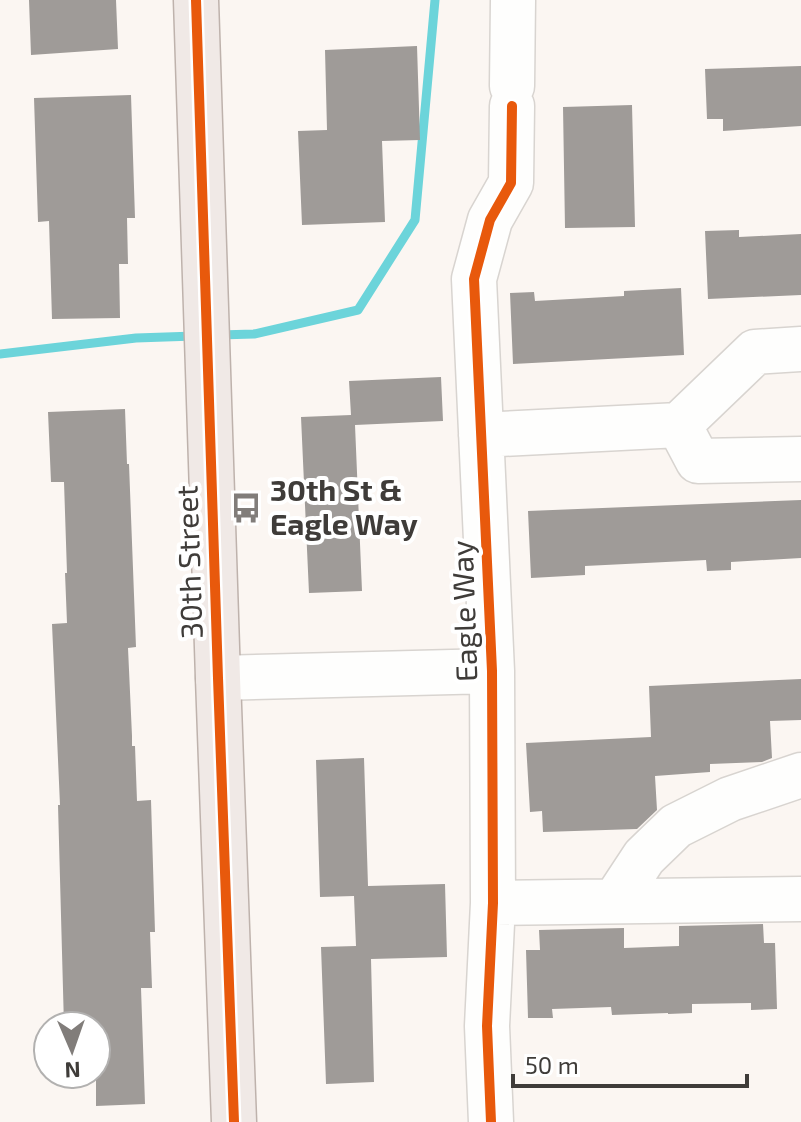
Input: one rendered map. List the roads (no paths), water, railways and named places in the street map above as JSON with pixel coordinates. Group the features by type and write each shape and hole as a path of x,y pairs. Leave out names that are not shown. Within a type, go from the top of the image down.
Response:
{"main road":[{"name":"30th Street","path":"196,0 234,1122"}],"street":[{"name":"Eagle Way","path":"491,1122 487,1026 493,903 492,671 474,279 490,220 511,183 513,0"},
{"path":"481,435 679,425 755,352 801,349"},
{"path":"679,425 698,461 801,459"},
{"name":"Eagle Way","path":"218,678 492,671"},
{"path":"615,901 644,857 676,826 730,799 801,775"},
{"path":"493,903 801,899"}],"waterway":[{"path":"219,335 254,334 358,310 415,220 435,0"},
{"path":"0,354 136,338 195,336"}],"place":[{"name":"30th St & Eagle Way","path":"246,508"}]}
